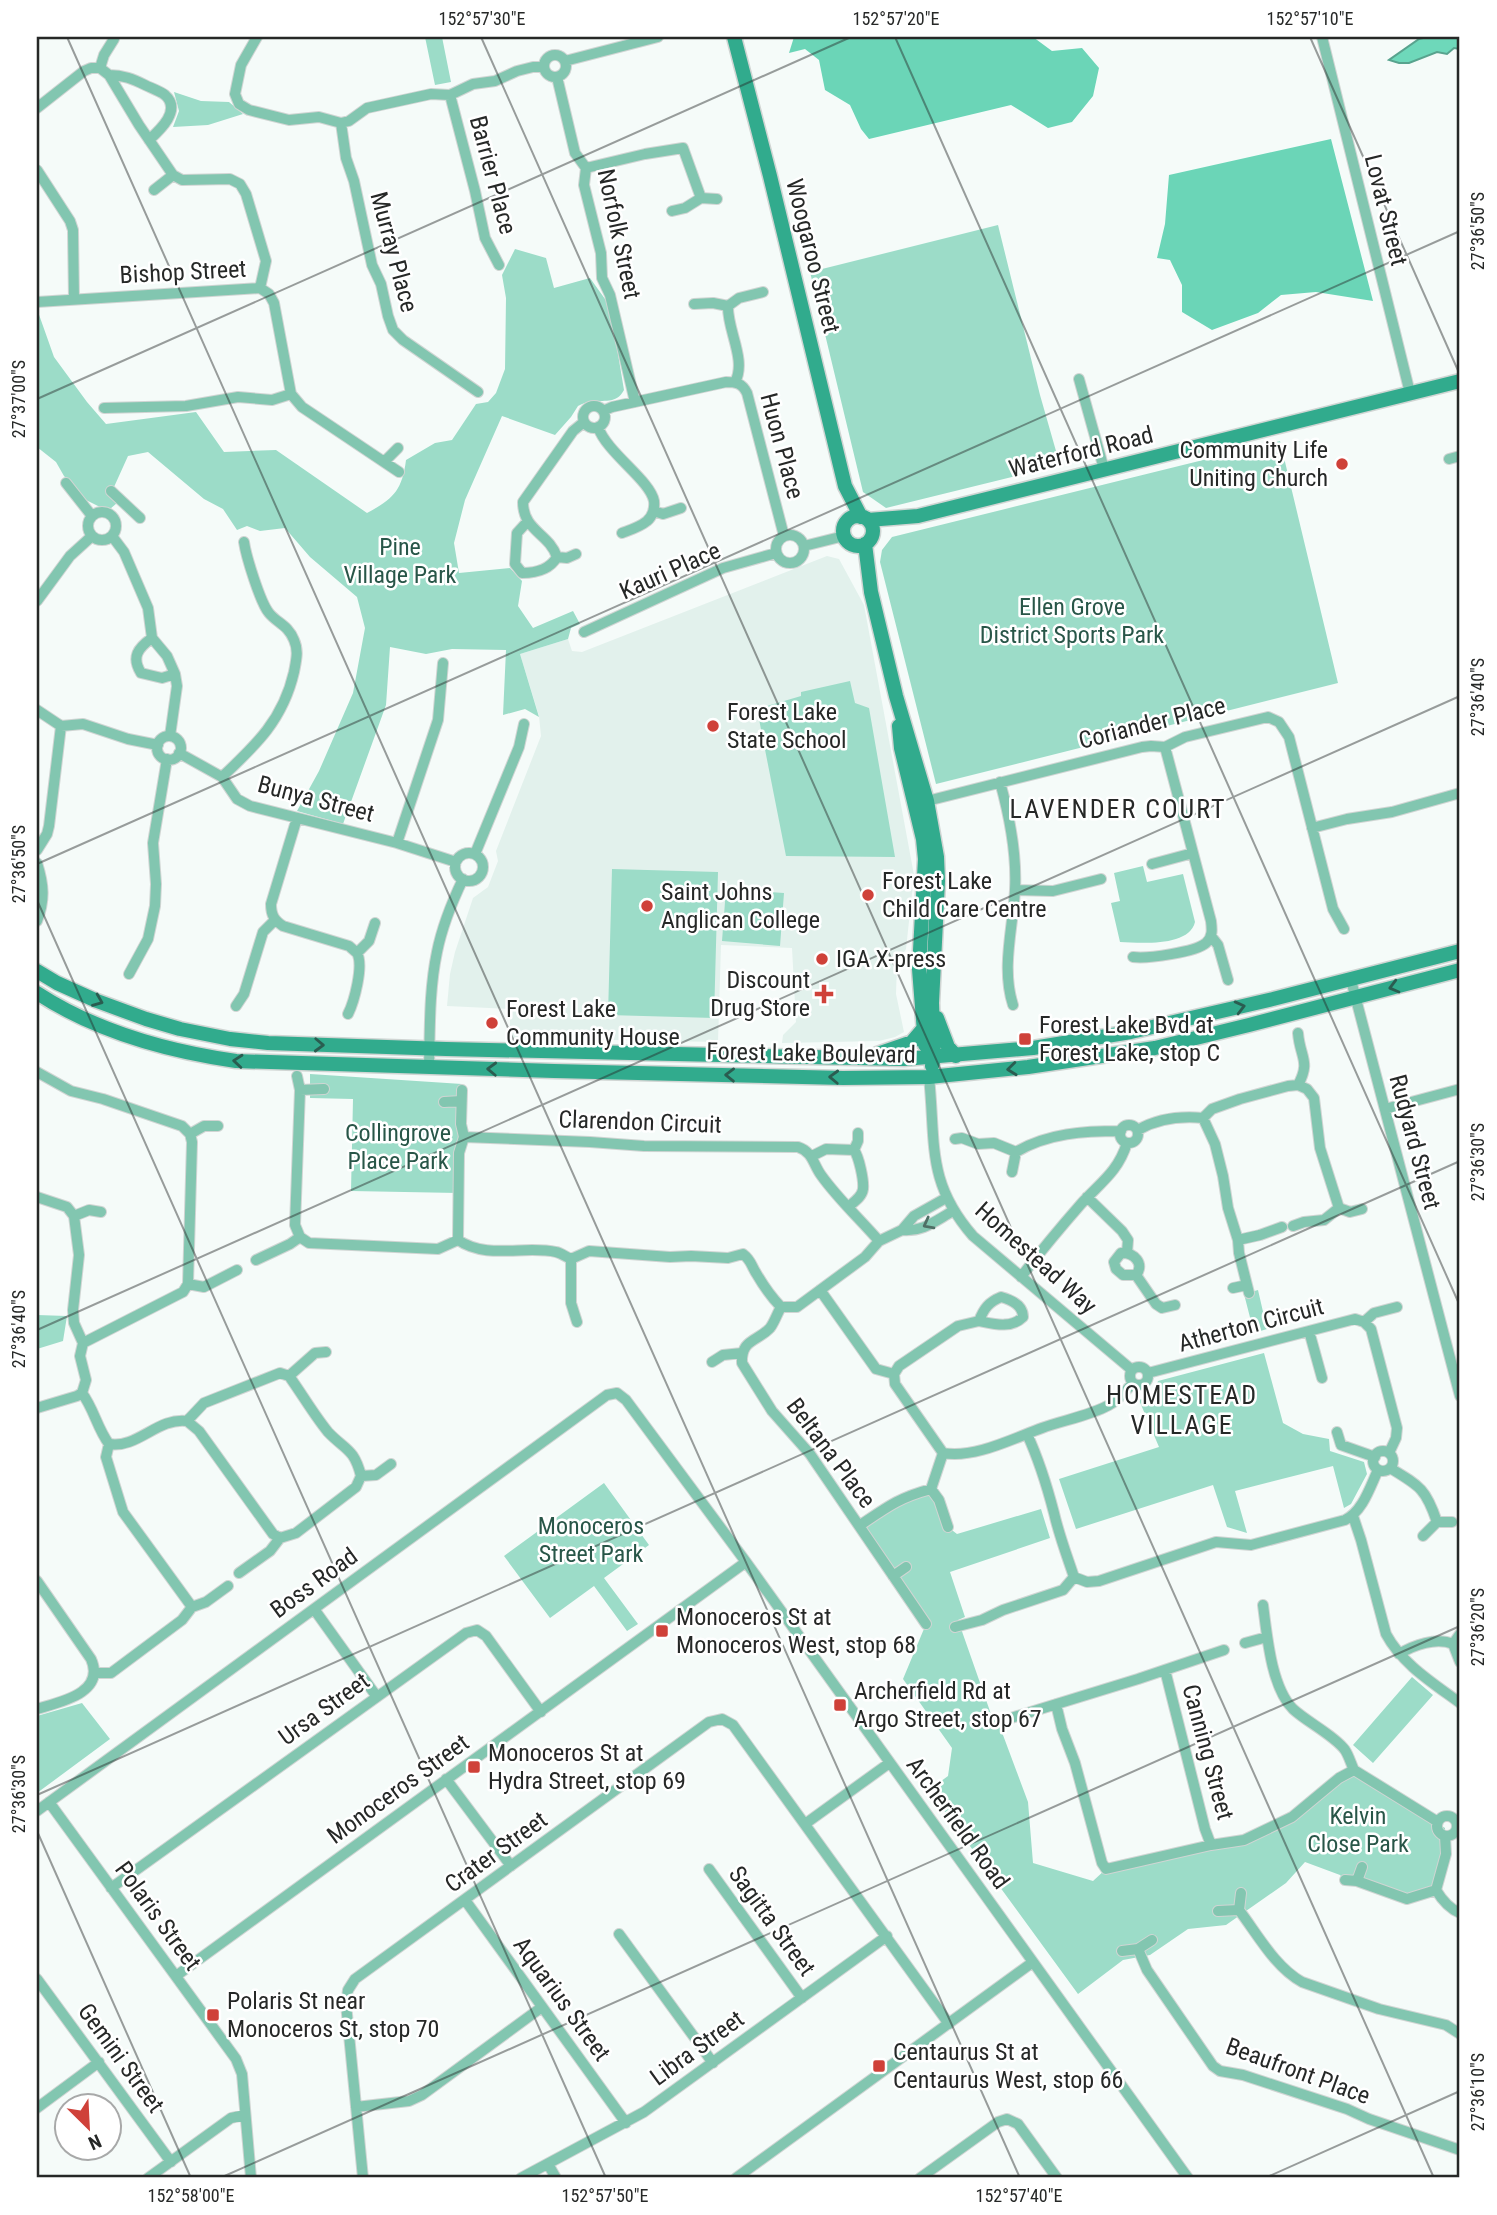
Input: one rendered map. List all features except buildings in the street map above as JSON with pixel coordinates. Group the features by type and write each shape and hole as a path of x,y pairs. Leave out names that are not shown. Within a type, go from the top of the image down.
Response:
{"main road":[{"name":"Woogaroo Street","path":"734,37 845,486 846,535 871,592"},
{"name":"Waterford Road","path":"868,542 894,526 918,516 1460,381"},
{"name":"Woogaroo Street","path":"845,486 864,518"},
{"name":"Waterford Road","path":"864,518 918,516"},
{"path":"850,518 864,518 873,528 868,542 859,547 846,535 850,518"},
{"name":"Woogaroo Street","path":"868,542 871,592 921,802 925,859 919,969 923,1029 930,1058"},
{"name":"Woogaroo Street","path":"921,802 933,829 938,869 929,1077"},
{"name":"Forest Lake Boulevard","path":"37,971 97,1001 169,1026 221,1038 430,1049 861,1059 956,1056 1054,1045 1131,1032 1460,951"},
{"name":"Forest Lake Boulevard","path":"37,993 113,1031 144,1043 236,1062 843,1078 929,1077 1126,1053 1249,1026 1460,970"},
{"path":"932,1003 946,1044 956,1056"},
{"path":"861,1059 912,1042 923,1029"}],"street":[{"path":"257,37 240,65 235,94 239,104 249,110 289,120 319,117 341,124 367,108 431,94 450,95 473,84 495,81 517,71 544,66"},
{"path":"565,61 658,37"},
{"name":"Lovat Street","path":"1322,37 1409,393"},
{"path":"114,39 104,55 105,71 173,175 182,180 230,179 240,184 246,194 266,261 260,288"},
{"path":"553,55 560,56 565,61 565,71 557,77 546,74 544,66 546,59 553,55"},
{"path":"37,108 91,68 124,75 164,94 170,102 171,111 164,126 149,141"},
{"name":"Norfolk Street","path":"557,77 575,153 586,168 584,185 601,253 603,278 610,295 635,402"},
{"name":"Barrier Place","path":"450,95 485,238 499,265"},
{"name":"Murray Place","path":"341,124 346,158 354,181 372,265 381,284 393,330 403,340 478,391"},
{"path":"586,168 683,148 701,198"},
{"path":"37,170 73,230 74,300"},
{"path":"154,190 173,175"},
{"path":"672,211 685,208 701,198 717,199"},
{"name":"Bishop Street","path":"37,302 260,288 270,294 274,303 291,394"},
{"path":"694,304 729,306 739,299 763,292"},
{"path":"729,306 728,318 740,373 735,382"},
{"path":"1079,379 1104,469"},
{"name":"Huon Place","path":"603,411 726,382 743,386 784,536"},
{"path":"104,408 186,405 238,397 272,400 291,394 302,407 399,472"},
{"path":"557,557 554,549 527,522 523,513 523,502 573,431 583,422 583,414 587,408 596,406 603,411 604,420 598,427 591,428 583,422"},
{"path":"598,427 604,440 648,489 654,500 654,511 649,520 622,533"},
{"path":"385,461 398,447"},
{"path":"1449,459 1460,456"},
{"path":"66,483 92,516"},
{"path":"111,491 140,518"},
{"path":"115,520 128,507"},
{"path":"654,511 663,514 681,509"},
{"path":"104,512 115,520 116,530 112,536 104,540 92,536 88,526 92,516 104,512"},
{"path":"527,522 517,533 515,565 522,573 533,573 552,564 557,557"},
{"path":"796,535 804,546 803,556 799,560 790,563 780,560 776,553 776,543 784,536 796,535"},
{"path":"804,546 846,535"},
{"path":"37,601 70,556 92,536"},
{"path":"112,536 124,552 148,608 152,638 167,656 175,674 177,686 170,736 162,738 158,745 160,754 167,759 180,753"},
{"path":"222,777 269,731 292,682 298,655 288,629 269,614 264,604 247,559 244,542"},
{"name":"Kauri Place","path":"584,632 723,568 776,553"},
{"path":"557,557 567,558 576,554"},
{"path":"152,638 135,657 135,664 141,673 162,678 175,674"},
{"path":"397,843 438,720 443,663"},
{"path":"37,710 61,726 83,724 128,739 158,745"},
{"name":"Coriander Place","path":"921,802 1151,746 1165,747 1185,737 1262,717 1274,719 1284,727 1289,737 1333,909 1344,929"},
{"path":"475,854 519,747 524,724"},
{"path":"37,850 49,826 61,726"},
{"name":"Bunya Street","path":"170,736 175,737 180,744 180,753 222,777 237,799 250,806 397,843 456,862"},
{"path":"1133,957 1147,959 1199,947 1208,942 1211,936 1211,921 1165,747"},
{"path":"129,974 148,939 155,906 153,843 167,759"},
{"path":"1000,782 1013,839 1015,890 1008,956 1008,985 1013,1005"},
{"path":"1312,828 1392,812 1460,793"},
{"path":"297,818 271,904 271,912 275,920 283,926 349,946 357,953 359,962 355,1000 348,1014"},
{"path":"1152,864 1193,853"},
{"path":"475,854 482,863 481,873 472,880 463,879 456,872 456,862 462,855 475,854"},
{"path":"37,863 43,882 44,898 37,921"},
{"path":"429,1067 431,993 437,952 463,879"},
{"path":"1015,890 1053,891 1101,879"},
{"path":"236,1006 244,994 262,932 275,920"},
{"path":"357,953 369,941 374,923"},
{"path":"1211,936 1219,945 1228,979"},
{"name":"Rudyard Street","path":"1351,979 1460,1396"},
{"path":"1297,1033 1306,1071 1298,1085"},
{"path":"37,1072 71,1091 182,1126 190,1134 192,1142 188,1284 178,1296 83,1343"},
{"path":"297,1076 300,1090 295,1225 300,1237 309,1243 414,1249 438,1249 458,1240"},
{"name":"Homestead Way","path":"929,1077 934,1158 940,1182 953,1211 973,1236 1132,1370"},
{"path":"1203,1118 1212,1109 1240,1099 1298,1085 1307,1089 1314,1098 1323,1157 1339,1208"},
{"path":"300,1090 324,1089"},
{"path":"1385,1109 1460,1089"},
{"path":"458,1240 459,1153 464,1137 461,1125 461,1090"},
{"path":"444,1101 461,1101"},
{"path":"1138,1130 1150,1123 1188,1116 1203,1118"},
{"path":"1203,1118 1215,1144 1248,1289 1233,1289"},
{"path":"1127,1143 1121,1137 1121,1131 1127,1125 1138,1130"},
{"path":"190,1134 204,1126 218,1126"},
{"path":"1021,1277 1046,1244 1116,1168 1127,1143 1137,1140 1138,1130"},
{"path":"1012,1172 1016,1152 1032,1142 1048,1137 1121,1131"},
{"path":"848,1207 859,1199 863,1190 858,1156 854,1150 858,1133"},
{"name":"Clarendon Circuit","path":"464,1137 644,1146 798,1147 806,1149 811,1156 826,1149 854,1150"},
{"path":"955,1139 962,1138 978,1144 993,1143 1016,1152"},
{"path":"811,1156 818,1172 834,1193 879,1241"},
{"path":"37,1197 67,1207 75,1216 79,1255 73,1310 74,1323 83,1343 80,1356 86,1380 82,1393"},
{"path":"1087,1197 1122,1231 1128,1240 1127,1252"},
{"path":"458,1240 467,1247 556,1252 571,1259 589,1251 670,1257 728,1258 743,1254 751,1260 754,1271 780,1307 797,1307 865,1257 879,1241 902,1230 914,1216 946,1198"},
{"path":"1339,1208 1350,1212 1362,1209"},
{"path":"1238,1240 1304,1222 1324,1220 1339,1208"},
{"path":"75,1216 89,1210 101,1212"},
{"path":"902,1230 921,1229 953,1211"},
{"path":"256,1260 300,1237"},
{"path":"1127,1252 1117,1256 1114,1262 1116,1269 1124,1275 1136,1275"},
{"path":"1127,1252 1137,1258 1140,1265 1136,1275"},
{"path":"571,1259 570,1303 577,1322"},
{"path":"188,1284 204,1287 237,1270"},
{"path":"1136,1275 1156,1304 1163,1308 1175,1306"},
{"path":"820,1290 876,1369 894,1374"},
{"path":"712,1362 723,1355 741,1353 745,1346 770,1328 780,1307"},
{"name":"Atherton Circuit","path":"1148,1373 1355,1319 1364,1322 1374,1313 1396,1307"},
{"path":"979,1321 958,1326 899,1366 894,1374 895,1384 943,1453 955,1455 1009,1442 1106,1407 1117,1401 1133,1383"},
{"path":"1364,1322 1371,1329 1397,1428 1389,1453"},
{"path":"1309,1331 1322,1378"},
{"path":"289,1376 315,1353 326,1352"},
{"name":"Beltana Place","path":"741,1353 742,1363 772,1411 810,1454 926,1624"},
{"path":"1143,1367 1148,1373 1148,1380 1143,1385 1133,1383 1130,1377 1132,1370 1143,1367"},
{"path":"187,1421 204,1403 280,1373 289,1376 329,1433 350,1450 358,1462 362,1476 356,1487 296,1533 280,1538 270,1551 239,1573"},
{"path":"37,1408 82,1393"},
{"path":"82,1393 91,1405 102,1434 109,1444 106,1457 122,1512 192,1608"},
{"name":"Archerfield Road","path":"617,1393 626,1401 746,1562 1188,2178"},
{"name":"Boss Road","path":"37,1811 607,1395 617,1393"},
{"path":"109,1444 126,1443 169,1421 187,1421 198,1431 273,1534 280,1538"},
{"path":"1337,1433 1341,1444 1374,1457"},
{"path":"1027,1434 1045,1479 1074,1577"},
{"path":"1374,1457 1381,1452 1389,1453"},
{"path":"931,1489 943,1453"},
{"path":"1389,1453 1393,1460 1391,1468"},
{"path":"1374,1457 1378,1470 1391,1468"},
{"path":"362,1476 376,1475 391,1464"},
{"path":"1391,1468 1425,1492 1437,1522"},
{"path":"1074,1577 1087,1582 1099,1581 1216,1542 1251,1545 1345,1520 1353,1516 1361,1506 1378,1470"},
{"path":"859,1526 892,1503 931,1489"},
{"path":"931,1489 939,1500 948,1527"},
{"path":"1353,1516 1386,1634 1399,1654 1460,1703"},
{"path":"1423,1536 1437,1522 1452,1522"},
{"name":"Monoceros Street","path":"176,1976 746,1562"},
{"path":"893,1576 906,1567"},
{"path":"955,1627 982,1620 1063,1590 1074,1577"},
{"path":"37,1581 91,1659 94,1673 92,1682 78,1695 37,1709"},
{"path":"94,1673 111,1674 182,1620 192,1608 206,1602 228,1586"},
{"path":"1263,1605 1277,1681 1293,1709 1345,1749 1354,1770 1438,1822"},
{"path":"314,1609 377,1696"},
{"name":"Ursa Street","path":"111,1888 466,1633 477,1630 486,1636 541,1712"},
{"path":"1453,1644 1460,1634"},
{"path":"1245,1643 1267,1637"},
{"path":"1399,1654 1410,1647 1443,1639 1453,1644 1460,1662"},
{"path":"1011,1718 1224,1650"},
{"name":"Canning Street","path":"1165,1670 1211,1845"},
{"path":"1056,1704 1106,1869 1244,1840 1292,1817 1339,1778 1354,1770"},
{"name":"Crater Street","path":"363,2178 346,2004 348,1990 355,1979 709,1722 722,1719 733,1725 949,2024"},
{"path":"805,1824 888,1763"},
{"path":"446,1779 511,1866"},
{"name":"Polaris Street","path":"49,1802 236,2059 242,2074 251,2178"},
{"path":"1443,1817 1451,1817 1458,1827 1452,1835 1446,1836 1437,1830 1438,1822 1443,1817"},
{"path":"1446,1836 1446,1854 1436,1890 1441,1898 1460,1913"},
{"path":"1357,1881 1362,1867"},
{"name":"Sagitta Street","path":"709,1869 802,1998"},
{"path":"1345,1880 1357,1881 1407,1899 1436,1890"},
{"path":"1241,1893 1239,1910 1291,1976 1379,2009 1446,2025 1460,2034"},
{"name":"Aquarius Street","path":"465,1900 625,2123"},
{"path":"1218,1911 1239,1910"},
{"path":"619,1934 713,2063"},
{"name":"Libra Street","path":"521,2178 644,2112 887,1936"},
{"path":"1122,1951 1138,1949 1152,1940"},
{"name":"Beaufront Place","path":"1138,1949 1147,1970 1213,2067 1347,2109 1460,2150"},
{"path":"736,2178 1033,1962"},
{"name":"Gemini Street","path":"37,1979 171,2162"},
{"path":"356,2107 409,2101 422,2095 542,2007"},
{"path":"37,2108 99,2062"},
{"path":"148,2178 231,2118 245,2115"},
{"path":"920,2178 998,2122 1007,2119 1018,2124 1057,2178"},
{"path":"548,2164 556,2178"}],"shaded area":[{"path":"794,37 1033,37 1052,51 1082,48 1099,68 1093,96 1072,122 1048,128 1011,105 869,139 861,129 850,105 825,90 819,60 805,49 789,53"},
{"path":"1460,37 1460,49 1454,48 1447,54 1437,52 1409,63 1389,60 1419,39"},
{"path":"1331,139 1373,301 1316,292 1281,295 1258,313 1212,330 1182,312 1182,285 1170,260 1157,258 1165,224 1169,175"},
{"path":"827,556 839,559 864,605 914,875 906,949 897,963 896,994 904,1032 879,1041 782,1043 783,1035 796,1022 792,948 721,945 718,1042 510,1038 510,1009 447,1006 455,952 473,898 488,887 498,861 496,851 541,736 539,716 520,654 568,639 572,651 582,652"}],"green space":[{"path":"425,37 442,37 451,82 435,85"},
{"path":"174,92 201,101 229,102 243,114 208,125 173,127 179,111"},
{"path":"998,225 1060,465 886,508 863,492 810,272"},
{"name":"Pine Village Park","path":"515,249 546,258 554,288 590,278 610,306 624,390 613,400 587,402 578,406 555,435 502,416 465,500 454,543 459,573 510,568 522,581 518,606 533,628 573,611 580,624 571,628 568,639 520,654 539,717 525,709 503,715 506,650 452,649 426,654 390,647 386,705 343,824 297,811 319,771 353,693 365,628 357,597 310,557 285,528 260,531 247,526 237,530 223,509 204,499 148,452 128,456 114,487 117,503 110,509 86,500 64,476 56,462 37,447 37,309 54,357 106,424 196,412 224,452 276,450 367,513 395,493 402,479 406,460 435,443 452,440 476,404 488,402 496,393 505,369 506,298 502,275"},
{"name":"Ellen Grove District Sports Park","path":"1280,441 1338,683 936,784 880,562 882,550 892,537"},
{"path":"850,681 855,703 869,708 895,857 786,856 757,709 801,696 801,692"},
{"path":"1143,866 1147,882 1183,874 1195,922 1184,936 1163,942 1120,942 1111,903 1120,901 1114,873"},
{"path":"612,869 718,872 714,1018 608,1015"},
{"path":"726,889 784,893 780,946 722,941"},
{"name":"Collingrove Place Park","path":"310,1074 462,1084 458,1193 351,1191 353,1099 310,1098"},
{"path":"1258,1290 1267,1329 1254,1333 1244,1294"},
{"path":"37,1315 67,1316 63,1341 37,1349"},
{"path":"1264,1353 1283,1423 1303,1434 1329,1439 1330,1451 1364,1462 1367,1474 1351,1504 1344,1508 1333,1466 1235,1491 1247,1533 1227,1527 1213,1485 1076,1529 1059,1479 1159,1447 1139,1400 1153,1394 1158,1381"},
{"name":"Monoceros Street Park","path":"604,1483 649,1545 604,1578 638,1624 627,1631 594,1586 550,1618 504,1556"},
{"name":"Kelvin Close Park","path":"931,1489 948,1527 957,1534 1041,1509 1050,1538 950,1572 965,1617 958,1620 992,1717 1000,1727 1028,1802 1033,1863 1093,1881 1106,1869 1244,1840 1292,1817 1354,1770 1445,1828 1436,1890 1413,1898 1345,1880 1340,1875 1305,1862 1286,1883 1226,1925 1188,1929 1150,1955 1123,1960 1078,1994 929,1790 948,1776 952,1748 903,1679 926,1624 859,1526"},
{"path":"1412,1677 1433,1695 1373,1763 1353,1745"},
{"path":"82,1703 110,1739 37,1793 37,1716"}],"place":[{"name":"Community Life Uniting Church","path":"1342,464"},
{"name":"Forest Lake State School","path":"713,726"},
{"name":"Forest Lake Child Care Centre","path":"868,895"},
{"name":"Saint Johns Anglican College","path":"647,906"},
{"name":"IGA X-press","path":"822,959"},
{"name":"Discount Drug Store","path":"824,994"},
{"name":"Forest Lake Community House","path":"492,1023"},
{"name":"Forest Lake Bvd at Forest Lake, stop C","path":"1025,1039"},
{"name":"Monoceros St at Monoceros West, stop 68","path":"662,1631"},
{"name":"Archerfield Rd at Argo Street, stop 67","path":"840,1705"},
{"name":"Monoceros St at Hydra Street, stop 69","path":"474,1767"},
{"name":"Polaris St near Monoceros St, stop 70","path":"213,2015"},
{"name":"Centaurus St at Centaurus West, stop 66","path":"879,2066"}],"district":[{"name":"LAVENDER COURT","path":"1118,809"},
{"name":"HOMESTEAD VILLAGE","path":"1182,1410"}]}
